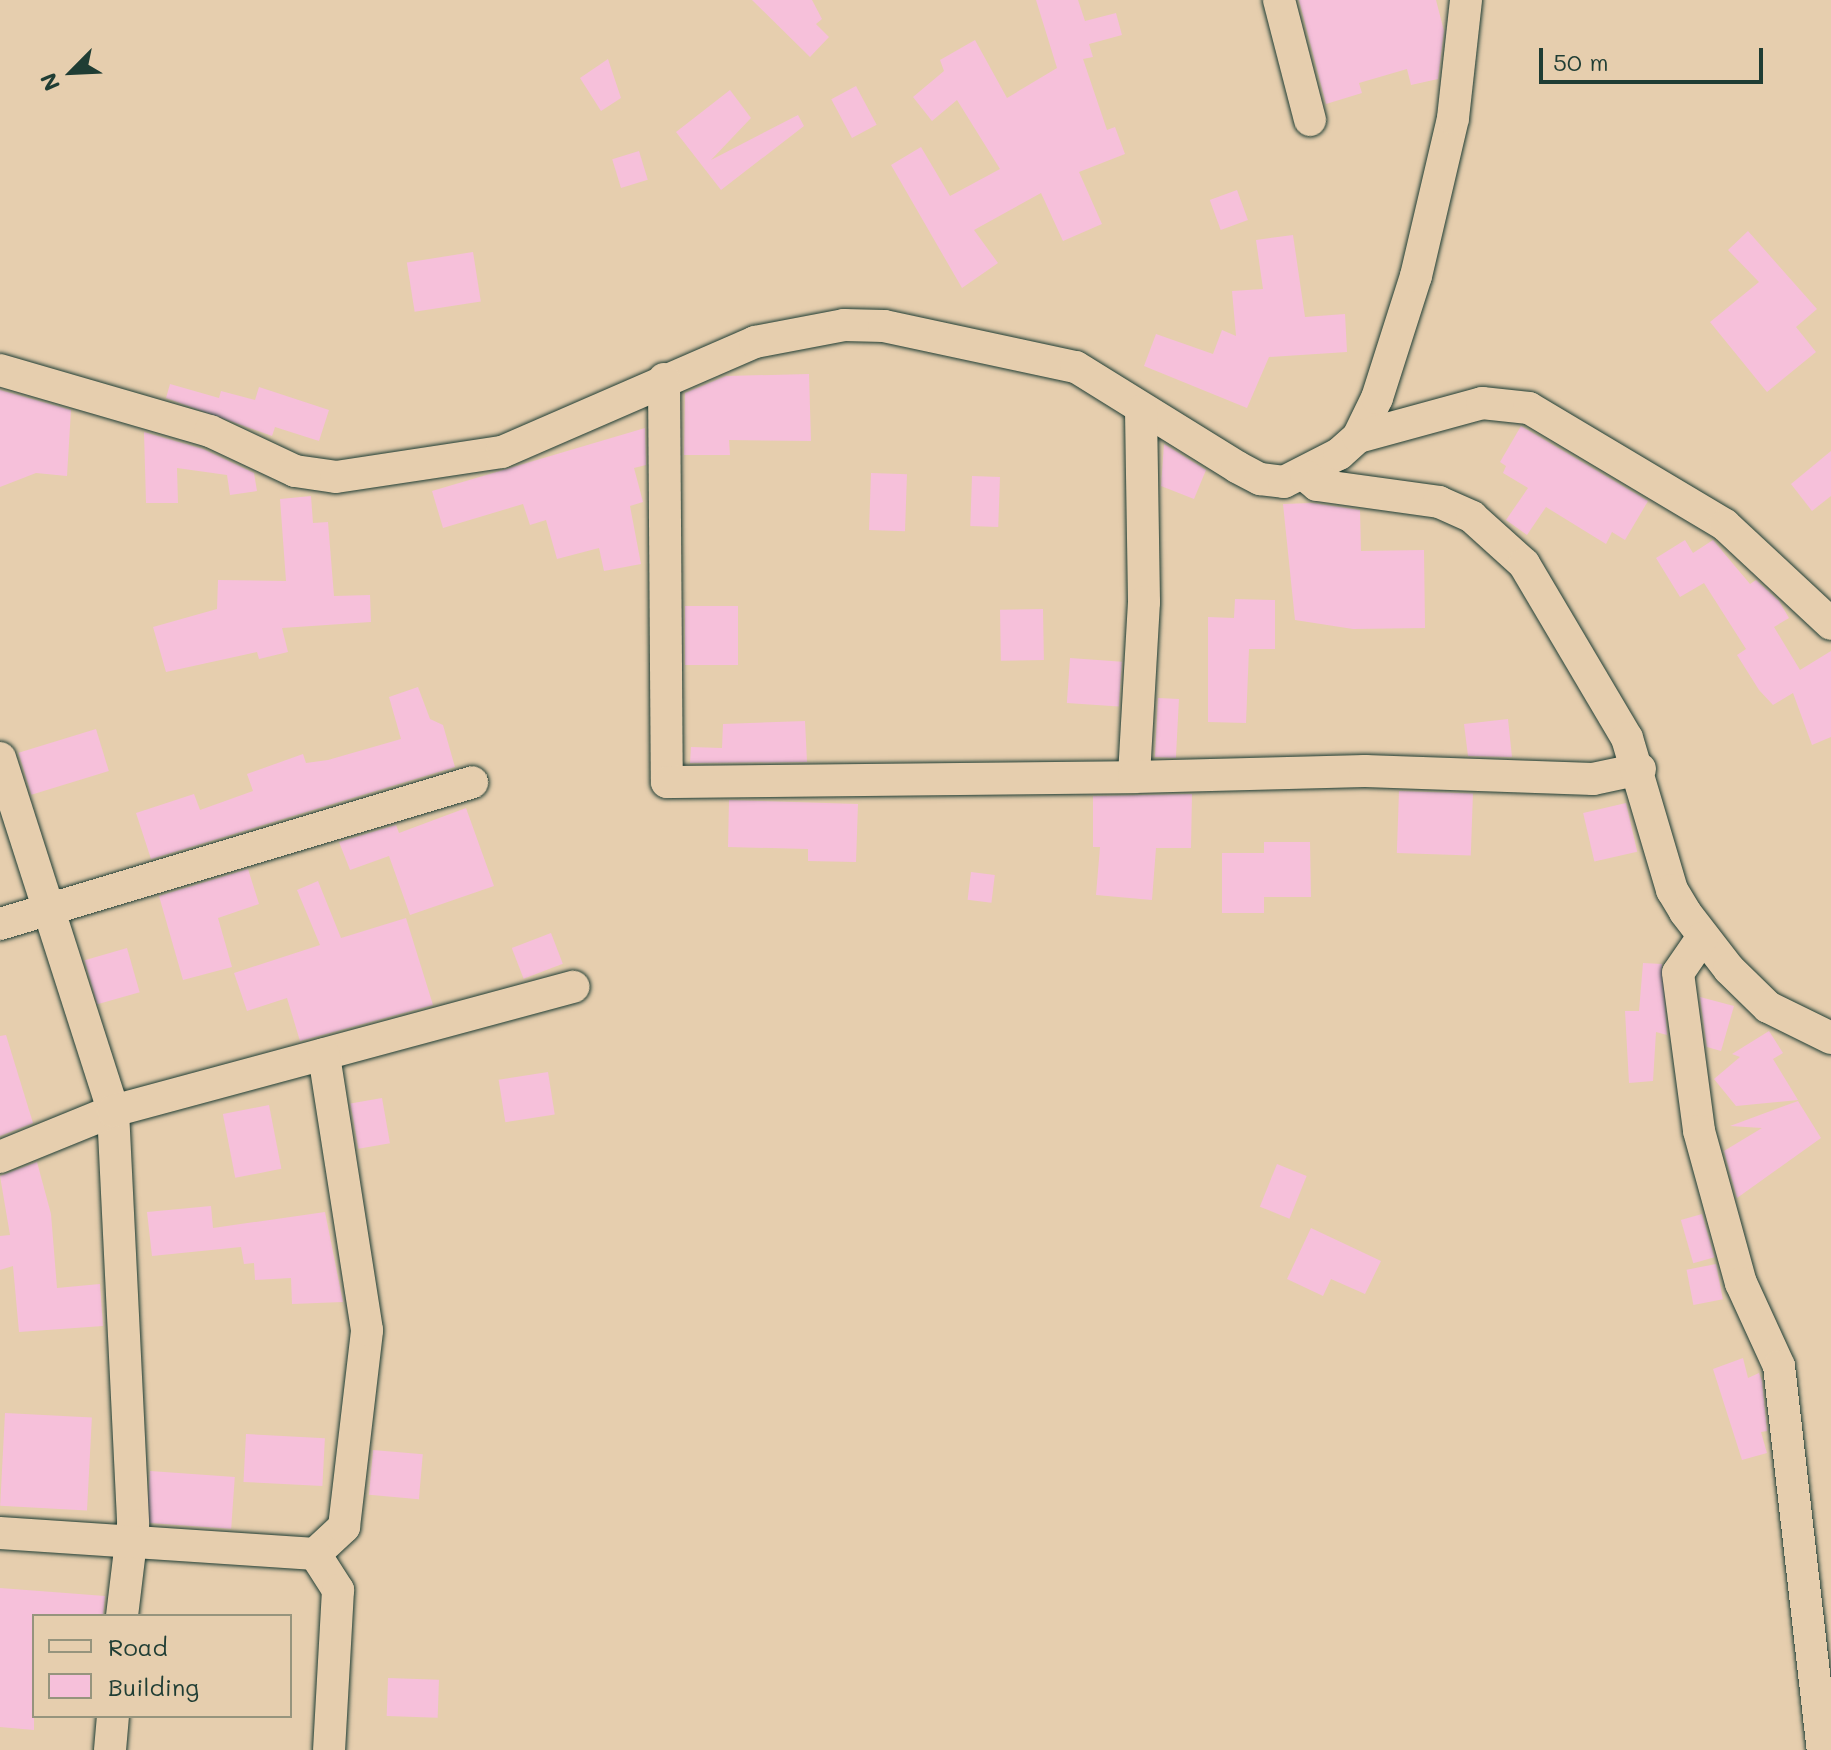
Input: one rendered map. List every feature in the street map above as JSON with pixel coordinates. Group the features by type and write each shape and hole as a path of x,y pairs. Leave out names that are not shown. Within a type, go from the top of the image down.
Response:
{"street":[{"path":"1279,0 1310,120"},
{"path":"1358,437 1416,276 1453,118 1466,0"},
{"path":"0,370 210,431 295,471 336,477 502,452 755,342 844,325 884,326 1076,367 1141,411 1167,421 1260,479 1306,476 1358,437 1482,403 1529,408 1725,525 1831,624"},
{"path":"664,379 667,782 1365,771 1593,779 1640,769"},
{"path":"1134,777 1144,602 1141,411"},
{"path":"1306,476 1325,487 1439,502 1498,537 1549,602 1609,700 1640,769 1672,890 1702,938 1768,1007 1831,1038"},
{"path":"0,758 113,1111 124,1265 131,1546 122,1614"},
{"path":"0,924 472,782"},
{"path":"1702,938 1678,973 1699,1131 1741,1283 1779,1366 1823,1750"},
{"path":"0,1157 113,1111 574,987"},
{"path":"0,1533 131,1546 315,1554 344,1527 367,1330 324,1054"},
{"path":"315,1554 338,1590 329,1750"},
{"path":"110,1750 113,1718"}],"building":[{"path":"752,0 812,0 822,19 816,24 829,37 810,57"},
{"path":"1036,0 1078,0 1085,21 1116,13 1122,35 1089,44 1093,57 1083,59 1107,130 1115,127 1125,154 1079,172 1102,224 1063,241 1041,193 974,230 998,263 962,288 891,165 921,147 950,196 1000,169 957,100 932,121 913,97 944,71 940,60 975,40 1007,98 1057,68"},
{"path":"1299,0 1436,0 1444,31 1438,79 1411,85 1407,69 1359,83 1362,93 1326,104"},
{"path":"608,59 621,98 601,111 580,78"},
{"path":"856,86 877,125 852,138 831,99"},
{"path":"730,90 751,118 711,160 798,115 804,126 721,190 676,132"},
{"path":"639,151 648,180 621,188 612,159"},
{"path":"1237,190 1248,220 1221,230 1210,200"},
{"path":"1748,231 1817,309 1796,327 1816,352 1767,392 1710,322 1759,282 1728,250"},
{"path":"1293,235 1305,317 1345,314 1347,352 1269,357 1247,408 1144,366 1156,334 1213,354 1222,330 1236,336 1232,291 1263,289 1256,240"},
{"path":"473,252 481,301 415,312 407,262"},
{"path":"809,374 811,441 729,440 730,455 684,455 685,393 726,376"},
{"path":"170,384 219,398 221,391 255,400 259,387 329,410 319,441 275,427 272,436 166,398"},
{"path":"0,390 71,410 67,476 36,473 0,487"},
{"path":"1521,426 1648,501 1625,540 1612,532 1606,544 1546,507 1527,535 1506,520 1528,488 1503,473 1506,466 1500,462"},
{"path":"645,428 646,465 634,468 643,502 630,506 641,564 604,571 599,548 557,559 546,520 530,525 523,504 443,528 432,491"},
{"path":"144,432 203,449 254,473 257,491 230,495 227,475 177,468 178,503 146,503"},
{"path":"1164,444 1206,470 1194,499 1161,486"},
{"path":"1831,451 1831,496 1812,511 1791,484"},
{"path":"871,473 907,474 905,531 869,530"},
{"path":"972,476 1000,477 998,527 970,526"},
{"path":"311,496 313,523 328,522 334,596 370,595 371,622 282,628 288,652 259,659 257,652 166,672 153,627 217,609 218,580 286,581 280,499"},
{"path":"1312,503 1360,510 1361,551 1424,550 1425,628 1353,629 1295,620 1283,504"},
{"path":"1685,540 1693,553 1713,540 1750,584 1756,580 1779,601 1789,618 1774,627 1800,670 1831,651 1831,737 1812,745 1793,693 1773,705 1759,690 1737,655 1746,649 1704,583 1680,597 1656,558"},
{"path":"1235,599 1275,600 1275,649 1249,649 1246,723 1208,722 1208,617 1234,618"},
{"path":"685,606 738,606 738,665 685,665"},
{"path":"1043,609 1044,660 1001,661 1000,610"},
{"path":"1070,658 1122,662 1119,707 1067,703"},
{"path":"418,687 430,719 443,725 455,767 151,859 136,813 194,794 200,810 253,791 247,774 303,754 306,763 328,760 401,739 389,697"},
{"path":"1158,698 1179,699 1176,758 1155,757"},
{"path":"1508,719 1512,757 1468,756 1464,724"},
{"path":"805,721 807,762 690,763 691,747 722,748 723,724"},
{"path":"96,729 109,771 31,795 19,753"},
{"path":"1399,791 1473,794 1471,856 1397,853"},
{"path":"1192,794 1191,848 1156,848 1152,900 1096,895 1100,847 1093,847 1093,796"},
{"path":"729,800 858,804 856,862 808,861 808,849 728,847"},
{"path":"1626,803 1637,852 1594,862 1583,813"},
{"path":"466,808 494,886 410,915 389,856 350,870 339,842 396,825 399,833"},
{"path":"1264,842 1310,842 1311,897 1264,897 1264,913 1222,913 1222,853 1264,853"},
{"path":"248,869 259,904 218,918 232,967 183,980 159,896"},
{"path":"971,872 995,875 991,903 968,900"},
{"path":"318,881 341,938 406,918 433,1005 300,1041 287,998 247,1011 234,973 320,945 297,890"},
{"path":"551,933 563,964 524,979 512,948"},
{"path":"127,948 140,992 97,1004 85,960"},
{"path":"1643,963 1662,964 1667,1035 1656,1032 1653,1081 1629,1083 1625,1011 1639,1011"},
{"path":"1700,997 1734,1006 1721,1051 1707,1047"},
{"path":"1769,1031 1783,1053 1773,1059 1798,1100 1736,1106 1714,1079 1740,1057 1732,1054"},
{"path":"6,1035 33,1123 0,1136 0,1036"},
{"path":"548,1072 555,1114 505,1122 499,1080"},
{"path":"382,1098 390,1143 358,1149 350,1104"},
{"path":"1798,1101 1821,1138 1737,1198 1724,1151 1762,1128 1730,1126"},
{"path":"269,1105 281,1169 235,1178 223,1114"},
{"path":"37,1162 51,1214 57,1288 100,1284 103,1326 19,1332 13,1266 0,1270 0,1236 10,1235 0,1176"},
{"path":"1277,1164 1307,1176 1289,1219 1260,1207"},
{"path":"211,1206 213,1228 325,1212 343,1302 292,1304 291,1278 255,1280 254,1263 244,1264 241,1247 152,1256 147,1212"},
{"path":"1702,1214 1714,1257 1693,1263 1681,1220"},
{"path":"1311,1228 1381,1261 1365,1294 1331,1279 1323,1296 1287,1279"},
{"path":"1716,1264 1723,1299 1693,1305 1687,1270"},
{"path":"1743,1358 1748,1378 1759,1373 1762,1381 1767,1431 1761,1432 1767,1453 1742,1460 1713,1369"},
{"path":"5,1413 92,1418 87,1510 0,1506"},
{"path":"246,1434 325,1438 322,1486 243,1482"},
{"path":"373,1450 423,1454 419,1499 369,1495"},
{"path":"150,1471 235,1477 231,1529 146,1523"},
{"path":"0,1588 105,1596 103,1614 32,1614 34,1730 0,1727"},
{"path":"388,1678 439,1680 438,1718 387,1716"}]}
